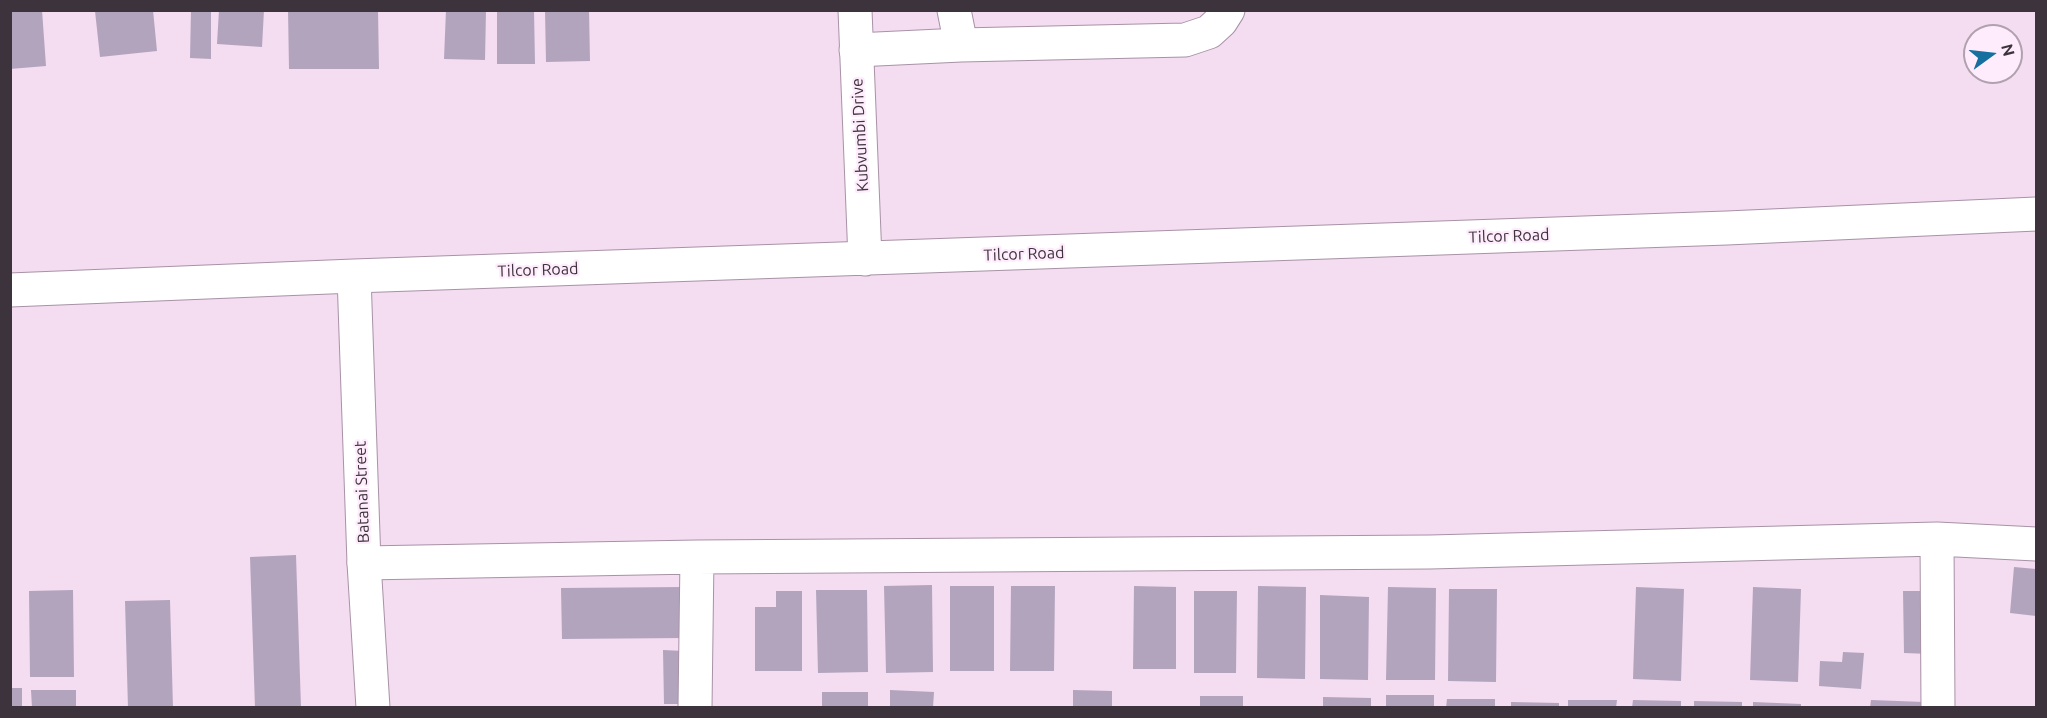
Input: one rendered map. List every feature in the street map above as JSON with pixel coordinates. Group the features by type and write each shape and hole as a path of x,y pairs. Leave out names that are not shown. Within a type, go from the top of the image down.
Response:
{"street":[{"name":"Kubvumbi Drive","path":"855,10 865,259"},
{"path":"954,10 961,45"},
{"path":"856,50 961,45 1185,40 1209,32 1221,21 1227,10"},
{"name":"Tilcor Road","path":"10,290 1727,228 2037,213"},
{"name":"Batanai Street","path":"354,276 364,563 373,708"},
{"path":"364,563 697,557 1430,552 1937,539 2037,544"},
{"path":"1937,539 1938,708"},
{"path":"695,708 697,557"}],"building":[{"path":"10,10 42,10 46,66 10,69"},
{"path":"153,10 157,51 100,57 95,11"},
{"path":"191,10 211,10 211,59 190,58"},
{"path":"219,10 264,10 262,47 217,44"},
{"path":"288,10 378,10 379,69 289,69"},
{"path":"446,10 486,10 485,60 444,59"},
{"path":"497,10 534,10 535,64 497,64"},
{"path":"545,10 589,10 590,61 546,62"},
{"path":"296,555 301,708 255,708 250,557"},
{"path":"2014,567 2036,569 2036,616 2010,613"},
{"path":"932,585 933,672 886,673 884,586"},
{"path":"950,586 994,586 994,671 950,671"},
{"path":"1011,586 1055,586 1054,671 1010,671"},
{"path":"1134,586 1176,587 1176,669 1133,669"},
{"path":"1258,586 1306,587 1305,679 1257,678"},
{"path":"684,587 684,638 562,639 561,588"},
{"path":"1388,587 1436,588 1435,680 1386,680"},
{"path":"1636,587 1684,589 1681,681 1633,679"},
{"path":"1753,587 1801,589 1798,682 1750,680"},
{"path":"1449,589 1497,589 1496,682 1448,681"},
{"path":"73,590 74,677 30,677 29,591"},
{"path":"816,590 867,590 868,672 818,673"},
{"path":"776,591 802,591 802,671 755,671 755,607 776,607"},
{"path":"1194,591 1237,591 1236,673 1194,673"},
{"path":"1903,591 1930,591 1930,654 1904,653"},
{"path":"1320,595 1369,597 1368,680 1320,679"},
{"path":"170,600 173,708 128,708 125,601"},
{"path":"663,650 684,651 685,704 664,704"},
{"path":"1843,652 1864,653 1861,689 1819,686 1820,661 1842,662"},
{"path":"10,688 22,688 22,708 10,708"},
{"path":"31,690 76,690 76,708 32,708"},
{"path":"890,690 934,692 933,708 890,708"},
{"path":"1073,690 1112,691 1112,708 1073,708"},
{"path":"822,692 868,692 868,708 822,708"},
{"path":"1386,695 1434,695 1434,708 1386,708"},
{"path":"1200,696 1243,696 1243,708 1200,708"},
{"path":"1323,697 1371,698 1371,708 1323,708"},
{"path":"1447,699 1495,699 1495,708 1446,708"},
{"path":"1568,700 1617,700 1616,708 1568,708"},
{"path":"1633,700 1681,701 1681,708 1632,708"},
{"path":"1871,700 1924,702 1924,708 1870,708"},
{"path":"1694,701 1742,702 1742,708 1694,708"},
{"path":"1511,702 1559,703 1559,708 1511,708"},
{"path":"1753,702 1801,704 1801,708 1753,708"}]}
